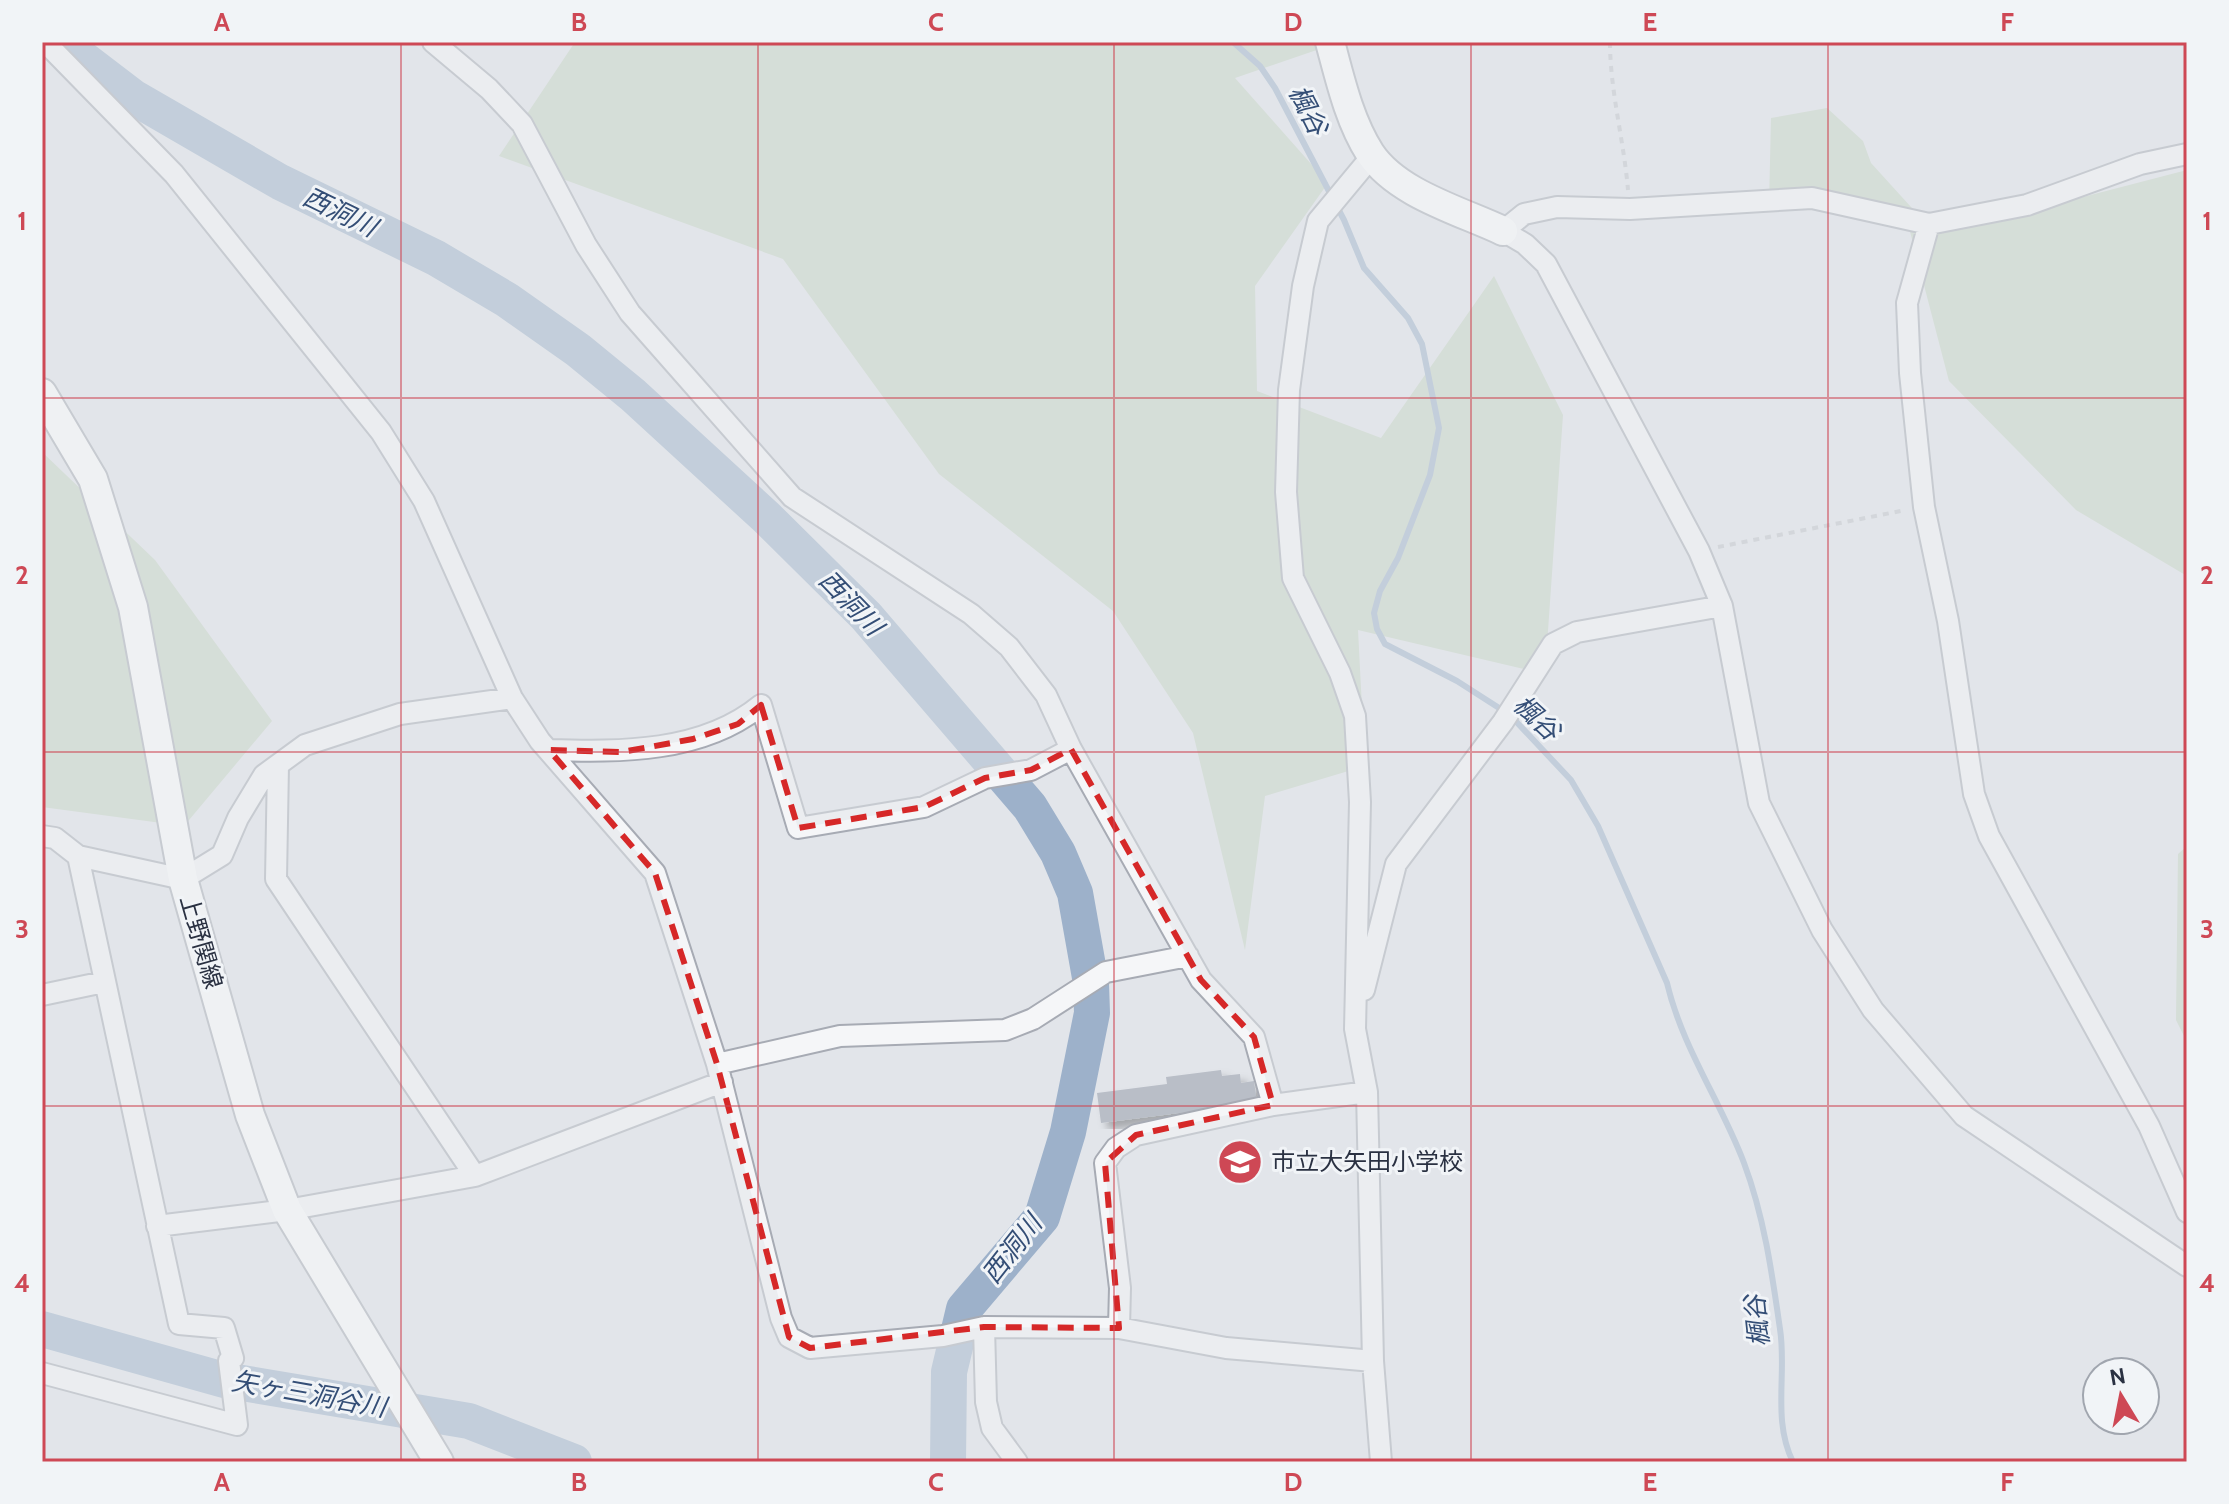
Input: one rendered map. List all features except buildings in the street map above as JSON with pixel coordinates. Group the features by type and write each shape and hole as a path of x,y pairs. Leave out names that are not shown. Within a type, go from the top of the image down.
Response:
{"main road":[{"path":"1330,42 1347,103 1372,156 1409,187 1503,231"},
{"name":"上野関線","path":"42,393 93,479 133,607 183,879 250,1115 287,1210 431,1451"}],"street":[{"path":"45,42 174,174 381,432 424,501 512,698 549,750 655,873 720,1073 781,1318 789,1337 810,1348 943,1336 983,1327 1119,1328 1226,1348 1373,1361"},
{"path":"433,42 489,89 522,124 586,245 630,313 792,497 971,614 1009,647 1046,695 1071,749 1201,980 1254,1037 1273,1105"},
{"path":"2187,154 2140,164 2027,205 1929,224 1812,198 1630,209 1557,207 1524,214 1503,231 1525,244 1546,264 1699,551 1722,606 1759,803 1822,930 1873,1010 1964,1116 2187,1266"},
{"path":"1372,156 1318,221 1303,286 1289,390 1286,492 1293,578 1340,673 1355,716 1360,802 1355,1029 1367,1092 1373,1361 1381,1462"},
{"path":"1929,224 1907,303 1924,507 1948,621 1974,794 1989,836 2149,1126 2187,1212"},
{"path":"1355,1029 1396,864 1503,722 1553,644 1577,632 1722,606"},
{"path":"42,836 55,838 78,856 183,879 222,855 238,818 258,786 278,765 305,745 400,714 512,698"},
{"path":"549,750 622,752 693,739 738,724 761,705 798,828 924,807 985,778 1031,770 1071,749"},
{"path":"278,765 276,879 475,1176"},
{"path":"42,1373 237,1425 229,1361 233,1358 224,1328 179,1324 78,856"},
{"path":"157,1226 287,1210 475,1176 720,1073 840,1036 1005,1030 1033,1019 1106,972 1188,956"},
{"path":"42,995 104,982"},
{"path":"1119,1328 1120,1288 1105,1163 1116,1148 1136,1135 1273,1105 1367,1092"},
{"path":"983,1327 992,1428 1017,1462"}],"path":[{"path":"1610,42 1630,209"},
{"path":"1699,551 1924,507"}],"highlighted area":[{"path":"761,705 798,828 924,807 985,778 1031,770 1071,749 1201,980 1254,1037 1273,1105 1136,1135 1105,1163 1119,1328 984,1327 810,1348 789,1337 717,1064 655,873 549,750 622,752 693,739 738,724"}],"green space":[{"path":"575,42 1340,42 1235,78 1328,183 1255,286 1257,391 1381,438 1494,276 1563,415 1545,674 1358,630 1365,766 1265,796 1245,950 1193,733 1113,611 939,474 783,259 499,156"},
{"path":"1827,108 1863,141 1871,163 1921,218 1813,204 1769,206 1771,118"},
{"path":"2187,170 2187,576 2076,510 1949,381 1907,220 1968,227"},
{"path":"42,452 155,560 272,721 184,826 42,807"},
{"path":"2187,846 2187,1042 2176,1020 2178,854"}],"waterway":[{"name":"西洞川","path":"61,42 133,97 280,182 436,258 507,300 578,350 633,395 766,517 866,616 1030,807 1058,853 1075,893 1091,983 1092,1013 1068,1132 1042,1217 964,1309 949,1372 948,1462"},
{"name":"楓谷","path":"1233,42 1260,66 1275,88 1344,220 1364,268 1408,318 1422,344 1439,428 1430,475 1398,558 1380,591 1374,613 1377,629 1385,644 1457,681 1510,715 1571,780 1598,826 1667,983 1682,1030 1735,1140 1751,1183 1774,1287 1782,1346 1783,1430 1793,1462"},
{"name":"矢ヶ三洞谷川","path":"42,1329 224,1380 469,1421 574,1462"}],"place":[{"name":"市立大矢田小学校","path":"1240,1162"}]}
